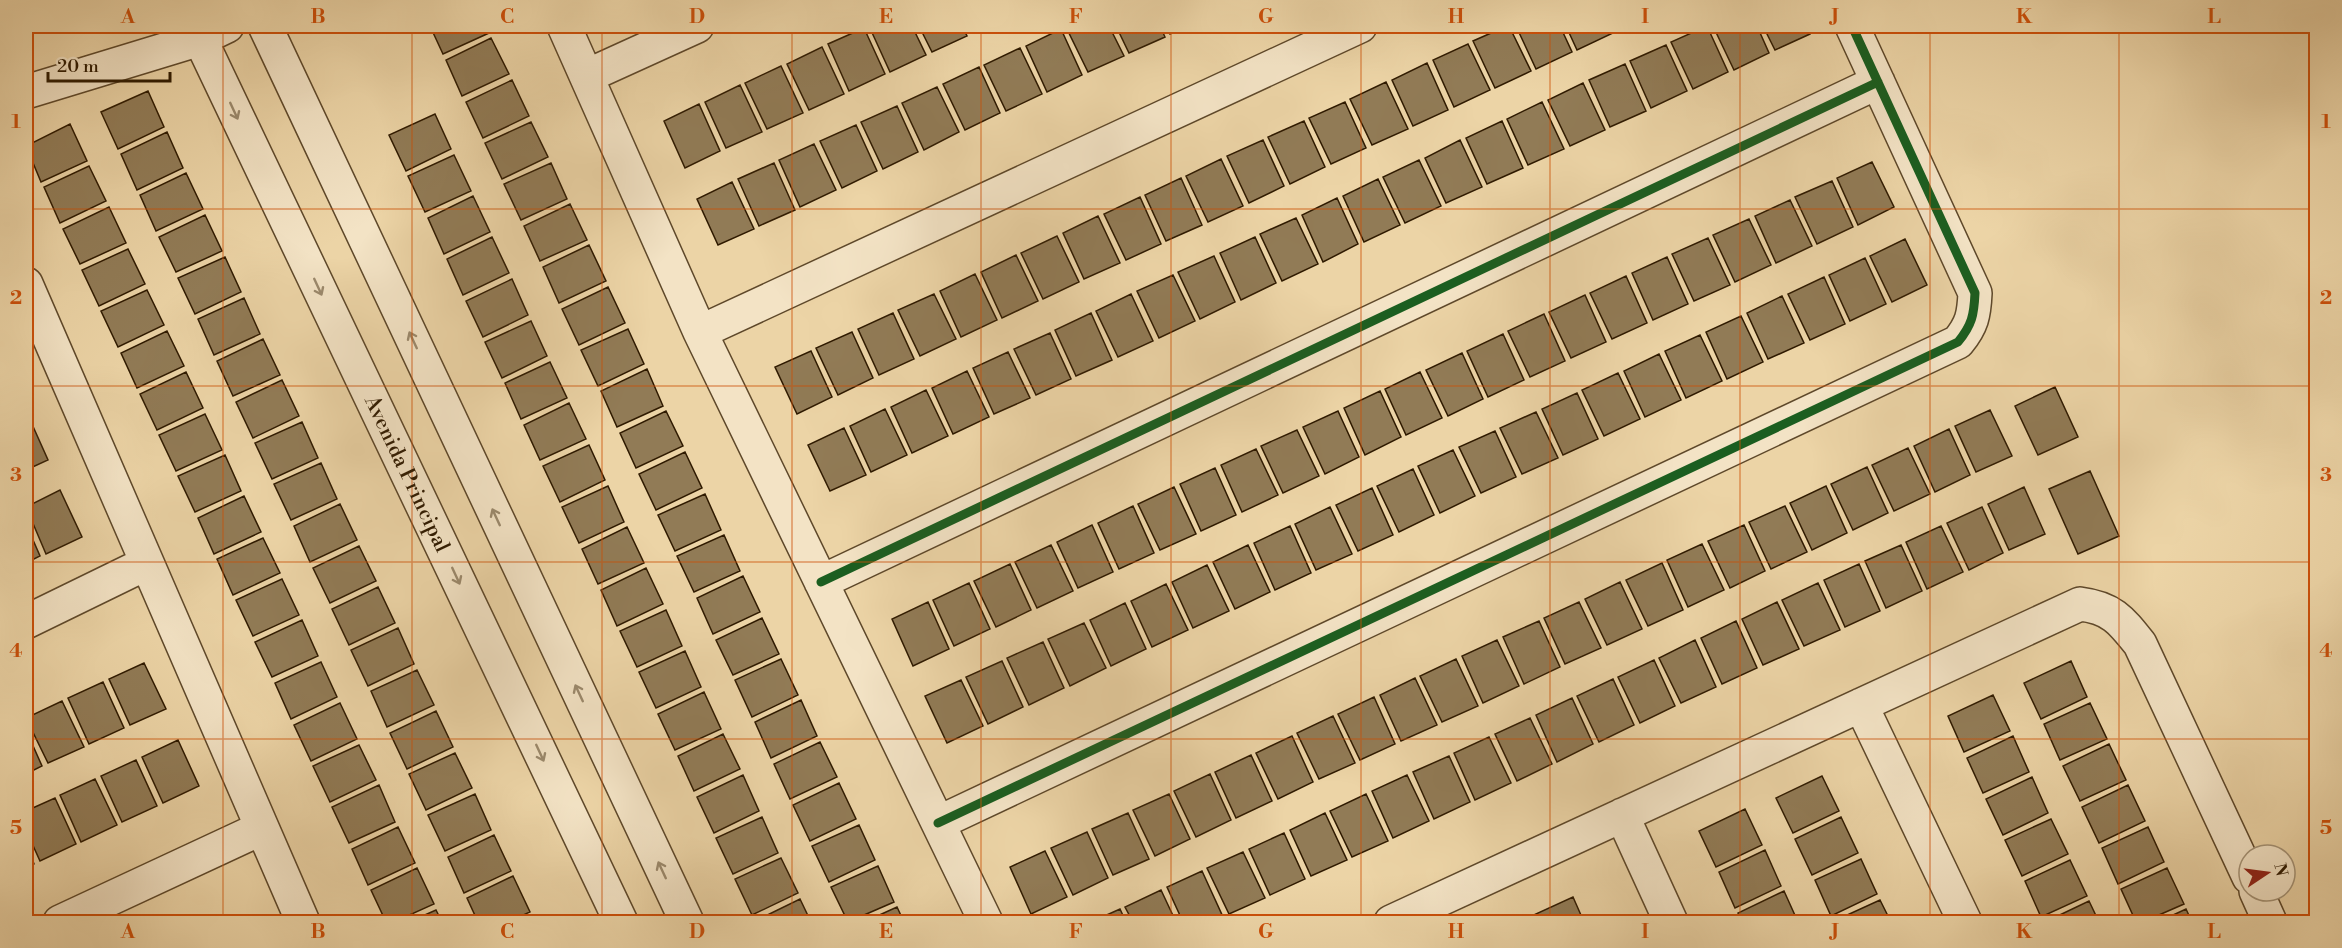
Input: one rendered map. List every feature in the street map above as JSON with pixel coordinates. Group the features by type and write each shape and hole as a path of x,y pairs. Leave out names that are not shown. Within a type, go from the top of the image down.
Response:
{"street":[{"path":"265,26 687,922"},
{"path":"564,26 700,332 986,922"},
{"path":"587,76 697,26"},
{"path":"700,332 1360,26"},
{"path":"938,824 1958,342 1970,327 1975,293 1852,26"},
{"path":"26,92 207,30"},
{"name":"Avenida Principal","path":"207,30 621,922"},
{"path":"821,582 1878,82"},
{"path":"26,284 35,332 147,563 303,922"},
{"path":"26,622 147,563"},
{"path":"1391,922 2080,604 2098,606 2119,618 2140,644 2237,851"},
{"path":"1861,705 1965,922"},
{"path":"1622,815 1671,922"},
{"path":"60,922 262,828"},
{"path":"2261,903 2270,922"}],"building":[{"path":"430,26 486,26 489,33 443,54"},
{"path":"869,26 912,26 926,55 890,72"},
{"path":"919,26 962,26 967,36 932,52"},
{"path":"1109,26 1124,56 1088,72 1066,27"},
{"path":"1116,26 1160,26 1165,37 1129,53"},
{"path":"1166,26 1189,26 1170,34"},
{"path":"1507,26 1531,71 1495,88 1473,41"},
{"path":"1516,26 1560,26 1572,52 1536,69"},
{"path":"1566,26 1609,26 1613,33 1577,50"},
{"path":"1707,26 1728,72 1693,89 1671,42"},
{"path":"1713,26 1757,26 1769,53 1734,70"},
{"path":"1763,26 1807,26 1810,34 1775,50"},
{"path":"864,28 885,74 849,91 828,44"},
{"path":"1061,29 1082,75 1047,92 1026,46"},
{"path":"491,38 509,74 462,96 446,60"},
{"path":"1468,44 1490,90 1454,107 1433,60"},
{"path":"1666,45 1687,91 1651,108 1630,61"},
{"path":"822,47 844,94 809,110 787,64"},
{"path":"1020,48 1042,94 1006,111 984,65"},
{"path":"1427,63 1448,110 1413,126 1392,80"},
{"path":"1625,64 1646,111 1610,127 1589,80"},
{"path":"781,66 803,113 767,129 745,83"},
{"path":"979,67 1000,113 965,130 943,84"},
{"path":"512,80 529,116 483,138 466,102"},
{"path":"1386,82 1408,129 1372,145 1350,99"},
{"path":"1583,83 1605,130 1570,146 1548,100"},
{"path":"740,85 762,132 726,148 705,102"},
{"path":"937,87 959,132 924,150 902,103"},
{"path":"148,91 164,127 118,149 101,112"},
{"path":"1345,102 1366,148 1331,164 1309,118"},
{"path":"1542,102 1564,149 1528,165 1507,119"},
{"path":"699,104 720,151 685,168 664,121"},
{"path":"897,106 918,152 883,169 861,122"},
{"path":"435,114 451,149 406,171 389,135"},
{"path":"1304,121 1325,167 1290,184 1268,137"},
{"path":"1502,121 1523,168 1487,184 1466,138"},
{"path":"531,122 548,157 502,179 485,143"},
{"path":"70,124 87,161 41,182 26,146"},
{"path":"856,125 877,171 842,188 820,141"},
{"path":"167,132 183,168 137,190 121,154"},
{"path":"1263,140 1284,186 1249,203 1227,156"},
{"path":"1460,140 1482,187 1446,203 1425,158"},
{"path":"814,144 836,190 800,207 779,160"},
{"path":"454,155 471,191 425,212 408,176"},
{"path":"1221,159 1243,206 1208,222 1186,176"},
{"path":"1419,160 1441,206 1405,223 1383,177"},
{"path":"1872,162 1894,207 1858,225 1837,178"},
{"path":"551,163 567,199 521,220 504,184"},
{"path":"774,163 795,210 759,226 738,179"},
{"path":"89,166 106,201 60,223 44,187"},
{"path":"186,173 203,209 156,231 140,195"},
{"path":"1181,178 1202,225 1166,241 1145,195"},
{"path":"1378,179 1400,225 1364,242 1343,196"},
{"path":"1832,181 1853,227 1817,244 1795,197"},
{"path":"732,182 754,229 718,245 697,199"},
{"path":"473,196 490,232 444,254 428,218"},
{"path":"1140,197 1161,244 1126,260 1104,214"},
{"path":"1337,198 1358,244 1323,262 1302,215"},
{"path":"1790,200 1812,246 1776,263 1755,216"},
{"path":"570,204 587,240 540,261 524,226"},
{"path":"109,207 126,243 80,264 63,229"},
{"path":"205,215 222,251 176,272 159,237"},
{"path":"1098,216 1120,263 1084,279 1063,233"},
{"path":"1296,218 1318,264 1282,281 1260,234"},
{"path":"1749,219 1771,265 1735,282 1713,235"},
{"path":"1057,236 1079,282 1043,299 1021,253"},
{"path":"492,237 509,273 463,295 447,259"},
{"path":"1255,237 1276,283 1241,300 1220,253"},
{"path":"1708,238 1730,285 1694,301 1672,254"},
{"path":"1905,239 1927,285 1892,302 1870,256"},
{"path":"589,245 606,281 559,303 543,267"},
{"path":"128,249 145,284 99,306 82,270"},
{"path":"1016,255 1038,301 1002,318 981,272"},
{"path":"1214,256 1235,302 1200,319 1178,272"},
{"path":"225,257 241,292 195,314 178,278"},
{"path":"1667,257 1688,304 1653,320 1632,273"},
{"path":"1865,258 1886,304 1850,321 1829,275"},
{"path":"975,274 997,320 961,337 940,291"},
{"path":"1173,275 1195,321 1159,338 1137,291"},
{"path":"1626,276 1647,323 1612,339 1590,293"},
{"path":"1824,277 1845,324 1810,340 1788,294"},
{"path":"512,279 528,315 483,337 466,301"},
{"path":"608,287 625,323 579,345 562,309"},
{"path":"147,290 164,325 118,347 101,311"},
{"path":"934,294 956,339 920,356 898,310"},
{"path":"1131,294 1153,341 1118,357 1096,311"},
{"path":"1585,295 1606,342 1571,358 1549,312"},
{"path":"1782,296 1804,343 1768,359 1747,313"},
{"path":"244,298 260,334 214,355 198,319"},
{"path":"893,313 914,359 879,375 858,329"},
{"path":"1091,313 1112,360 1076,376 1055,330"},
{"path":"1544,314 1565,361 1530,377 1508,331"},
{"path":"1741,316 1763,362 1727,379 1706,332"},
{"path":"531,321 547,356 502,378 485,342"},
{"path":"628,329 644,364 598,386 581,350"},
{"path":"167,331 184,366 137,388 121,353"},
{"path":"852,332 873,378 838,395 816,348"},
{"path":"1050,333 1071,379 1036,395 1014,349"},
{"path":"1503,334 1524,380 1488,397 1467,351"},
{"path":"1700,335 1722,381 1686,398 1665,351"},
{"path":"263,339 280,375 233,396 217,361"},
{"path":"811,351 832,397 797,414 775,367"},
{"path":"1008,352 1030,398 994,414 973,368"},
{"path":"1462,353 1483,399 1448,416 1426,370"},
{"path":"1659,354 1681,400 1645,417 1624,371"},
{"path":"550,362 567,398 521,419 505,383"},
{"path":"647,369 663,406 617,427 601,391"},
{"path":"967,371 989,417 953,434 932,388"},
{"path":"186,372 203,408 157,430 140,394"},
{"path":"1420,372 1442,418 1406,435 1385,389"},
{"path":"1618,373 1640,419 1604,436 1582,390"},
{"path":"282,380 299,416 253,438 236,402"},
{"path":"2055,387 2078,437 2038,455 2015,406"},
{"path":"926,390 948,436 912,453 891,407"},
{"path":"1380,391 1401,437 1365,455 1344,408"},
{"path":"1577,393 1598,439 1563,455 1542,409"},
{"path":"569,403 586,439 540,460 524,425"},
{"path":"885,409 907,455 871,472 850,426"},
{"path":"1990,410 2012,456 1976,472 1955,426"},
{"path":"666,411 683,446 636,468 620,433"},
{"path":"1338,411 1359,457 1325,474 1303,427"},
{"path":"1536,412 1558,458 1522,474 1500,428"},
{"path":"26,414 48,460 26,470"},
{"path":"205,414 222,450 176,471 159,435"},
{"path":"302,422 318,458 272,479 255,443"},
{"path":"844,428 866,475 830,491 808,445"},
{"path":"1949,429 1970,475 1935,492 1914,446"},
{"path":"1297,430 1319,476 1283,493 1261,446"},
{"path":"1495,431 1516,477 1481,493 1459,447"},
{"path":"589,445 605,480 560,502 543,466"},
{"path":"1908,448 1930,494 1894,511 1872,465"},
{"path":"1256,449 1278,495 1242,512 1221,465"},
{"path":"1453,450 1475,496 1440,513 1418,466"},
{"path":"685,452 702,488 656,510 639,474"},
{"path":"225,455 241,491 195,512 178,476"},
{"path":"321,463 337,499 291,520 274,484"},
{"path":"1867,467 1888,513 1853,530 1831,484"},
{"path":"1215,468 1236,515 1201,531 1180,484"},
{"path":"1413,469 1434,515 1399,532 1377,486"},
{"path":"2090,471 2119,536 2078,554 2049,489"},
{"path":"608,486 624,522 579,543 562,507"},
{"path":"1826,486 1847,533 1812,550 1790,503"},
{"path":"1174,487 1196,534 1160,550 1138,504"},
{"path":"2024,487 2045,534 2009,550 1988,504"},
{"path":"1372,488 1393,535 1358,551 1336,505"},
{"path":"60,490 82,537 46,554 26,507"},
{"path":"705,494 721,530 675,551 658,515"},
{"path":"244,496 261,532 214,554 198,518"},
{"path":"340,504 357,540 310,562 294,526"},
{"path":"1133,506 1154,553 1119,569 1098,523"},
{"path":"1785,506 1807,552 1771,569 1749,522"},
{"path":"1330,507 1352,554 1316,570 1295,524"},
{"path":"1982,507 2003,553 1969,570 1947,523"},
{"path":"26,524 40,556 26,563"},
{"path":"1092,525 1113,572 1078,588 1057,542"},
{"path":"1744,525 1765,571 1730,588 1708,541"},
{"path":"1290,526 1311,573 1275,590 1254,543"},
{"path":"1941,526 1963,572 1927,589 1906,542"},
{"path":"627,527 644,563 598,584 582,549"},
{"path":"724,535 740,571 694,592 677,556"},
{"path":"263,538 280,573 233,595 217,559"},
{"path":"1702,544 1724,590 1688,607 1667,560"},
{"path":"1051,545 1073,591 1037,608 1015,562"},
{"path":"1248,545 1270,592 1235,609 1213,562"},
{"path":"1901,545 1922,591 1886,608 1865,561"},
{"path":"359,546 376,581 330,603 313,568"},
{"path":"1662,563 1683,610 1648,626 1626,580"},
{"path":"1010,564 1031,610 996,627 974,581"},
{"path":"1859,564 1880,611 1845,627 1824,580"},
{"path":"1207,565 1229,611 1193,628 1172,582"},
{"path":"646,568 663,604 617,626 601,590"},
{"path":"743,576 760,612 713,634 697,598"},
{"path":"282,579 299,615 253,636 236,600"},
{"path":"1620,582 1642,629 1607,645 1585,599"},
{"path":"969,583 990,629 954,646 933,600"},
{"path":"1818,583 1840,630 1804,646 1782,600"},
{"path":"1166,584 1188,630 1152,647 1131,601"},
{"path":"378,587 395,623 349,645 332,609"},
{"path":"928,602 949,649 913,666 892,619"},
{"path":"1579,602 1601,648 1565,664 1544,618"},
{"path":"1777,602 1799,649 1763,665 1742,619"},
{"path":"1125,603 1146,649 1111,666 1090,620"},
{"path":"666,610 682,646 637,667 620,631"},
{"path":"762,618 779,654 733,675 716,640"},
{"path":"302,620 318,656 272,677 255,642"},
{"path":"1539,621 1560,667 1524,684 1503,637"},
{"path":"1736,621 1757,668 1722,684 1701,638"},
{"path":"1084,623 1106,668 1070,686 1048,639"},
{"path":"398,628 414,664 368,686 351,650"},
{"path":"1497,640 1519,686 1483,703 1462,656"},
{"path":"1695,640 1716,687 1681,703 1659,658"},
{"path":"1043,642 1064,688 1029,705 1007,658"},
{"path":"685,651 701,687 656,708 639,672"},
{"path":"781,659 798,695 752,717 735,680"},
{"path":"1456,659 1478,706 1442,722 1420,676"},
{"path":"1654,660 1675,706 1640,723 1618,677"},
{"path":"1002,661 1023,707 988,724 966,677"},
{"path":"2071,661 2087,697 2041,719 2024,683"},
{"path":"321,662 337,697 291,719 275,683"},
{"path":"144,663 166,709 130,725 109,679"},
{"path":"417,670 434,705 387,727 371,691"},
{"path":"1415,678 1437,725 1401,741 1380,695"},
{"path":"1613,679 1634,725 1599,742 1577,696"},
{"path":"961,680 983,726 947,743 925,696"},
{"path":"103,682 124,728 89,744 68,698"},
{"path":"704,692 721,729 675,750 658,714"},
{"path":"1993,695 2010,731 1964,752 1948,716"},
{"path":"1374,697 1395,744 1360,760 1338,714"},
{"path":"1572,698 1593,744 1557,762 1536,715"},
{"path":"801,700 817,736 771,758 755,722"},
{"path":"62,701 84,747 48,763 26,718"},
{"path":"340,703 357,739 311,761 294,725"},
{"path":"2090,703 2107,739 2060,760 2044,724"},
{"path":"436,711 453,747 407,769 390,733"},
{"path":"1333,716 1355,763 1319,779 1297,733"},
{"path":"1530,718 1552,764 1517,781 1495,734"},
{"path":"26,730 42,766 26,774"},
{"path":"723,734 740,769 694,791 678,756"},
{"path":"1292,736 1313,782 1278,799 1256,753"},
{"path":"2013,736 2029,772 1983,793 1967,758"},
{"path":"1489,737 1511,783 1475,800 1454,753"},
{"path":"178,740 199,786 163,803 142,757"},
{"path":"820,742 837,777 790,799 774,764"},
{"path":"2109,744 2126,780 2080,801 2063,766"},
{"path":"359,745 376,780 330,802 313,766"},
{"path":"455,753 472,788 426,810 409,774"},
{"path":"1251,755 1272,801 1236,818 1215,772"},
{"path":"1449,756 1470,802 1434,819 1413,772"},
{"path":"136,760 157,806 122,822 101,776"},
{"path":"1210,774 1231,820 1196,837 1174,791"},
{"path":"743,775 759,811 714,833 697,797"},
{"path":"1407,775 1429,821 1393,838 1372,791"},
{"path":"1822,776 1839,811 1793,833 1776,798"},
{"path":"2032,777 2048,813 2003,835 1986,799"},
{"path":"95,779 117,825 81,842 60,795"},
{"path":"839,783 856,819 810,841 793,805"},
{"path":"379,785 395,822 349,843 332,807"},
{"path":"2128,785 2145,821 2099,843 2082,807"},
{"path":"475,794 491,830 445,851 428,815"},
{"path":"1169,794 1190,839 1155,856 1133,810"},
{"path":"1366,794 1388,841 1352,857 1330,811"},
{"path":"55,798 76,844 40,861 26,830 26,811"},
{"path":"1745,809 1762,845 1716,867 1699,831"},
{"path":"1128,813 1149,859 1113,875 1092,829"},
{"path":"1325,813 1347,860 1311,876 1290,830"},
{"path":"762,817 778,853 733,874 716,838"},
{"path":"1841,817 1858,853 1812,875 1795,839"},
{"path":"2051,819 2068,854 2022,876 2005,840"},
{"path":"859,825 875,860 829,882 812,846"},
{"path":"398,827 415,863 368,885 352,849"},
{"path":"2148,827 2164,862 2118,884 2102,848"},
{"path":"1087,832 1108,878 1073,895 1051,848"},
{"path":"1284,833 1305,879 1270,895 1249,849"},
{"path":"494,835 511,871 464,893 448,857"},
{"path":"26,844 34,864 26,868"},
{"path":"1765,850 1781,886 1735,908 1719,872"},
{"path":"1045,851 1067,897 1031,914 1010,867"},
{"path":"1243,852 1265,898 1229,914 1207,868"},
{"path":"781,858 798,893 752,915 735,879"},
{"path":"1861,859 1877,894 1831,916 1815,880"},
{"path":"2070,860 2087,896 2041,917 2025,881"},
{"path":"878,866 894,902 848,922 831,887"},
{"path":"417,868 434,904 394,922 386,922 371,890"},
{"path":"2167,868 2184,904 2143,922 2136,922 2121,889"},
{"path":"1202,871 1223,917 1212,922 1183,922 1167,887"},
{"path":"513,876 530,912 508,922 478,922 467,898"},
{"path":"1161,890 1176,922 1133,922 1125,907"},
{"path":"1784,891 1798,922 1742,922 1738,913"},
{"path":"1573,897 1584,922 1529,922 1527,918"},
{"path":"800,899 811,922 755,922 755,921"},
{"path":"1880,900 1891,922 1834,922 1834,921"},
{"path":"2089,901 2099,922 2045,922"},
{"path":"897,907 904,922 864,922"},
{"path":"1120,909 1126,922 1091,922"},
{"path":"2186,909 2192,922 2158,922"},
{"path":"436,910 442,922 409,922"}],"cycle path":[{"path":"938,823 1958,342 1971,319 1975,293 1852,26"},
{"path":"821,582 1878,82"}]}
